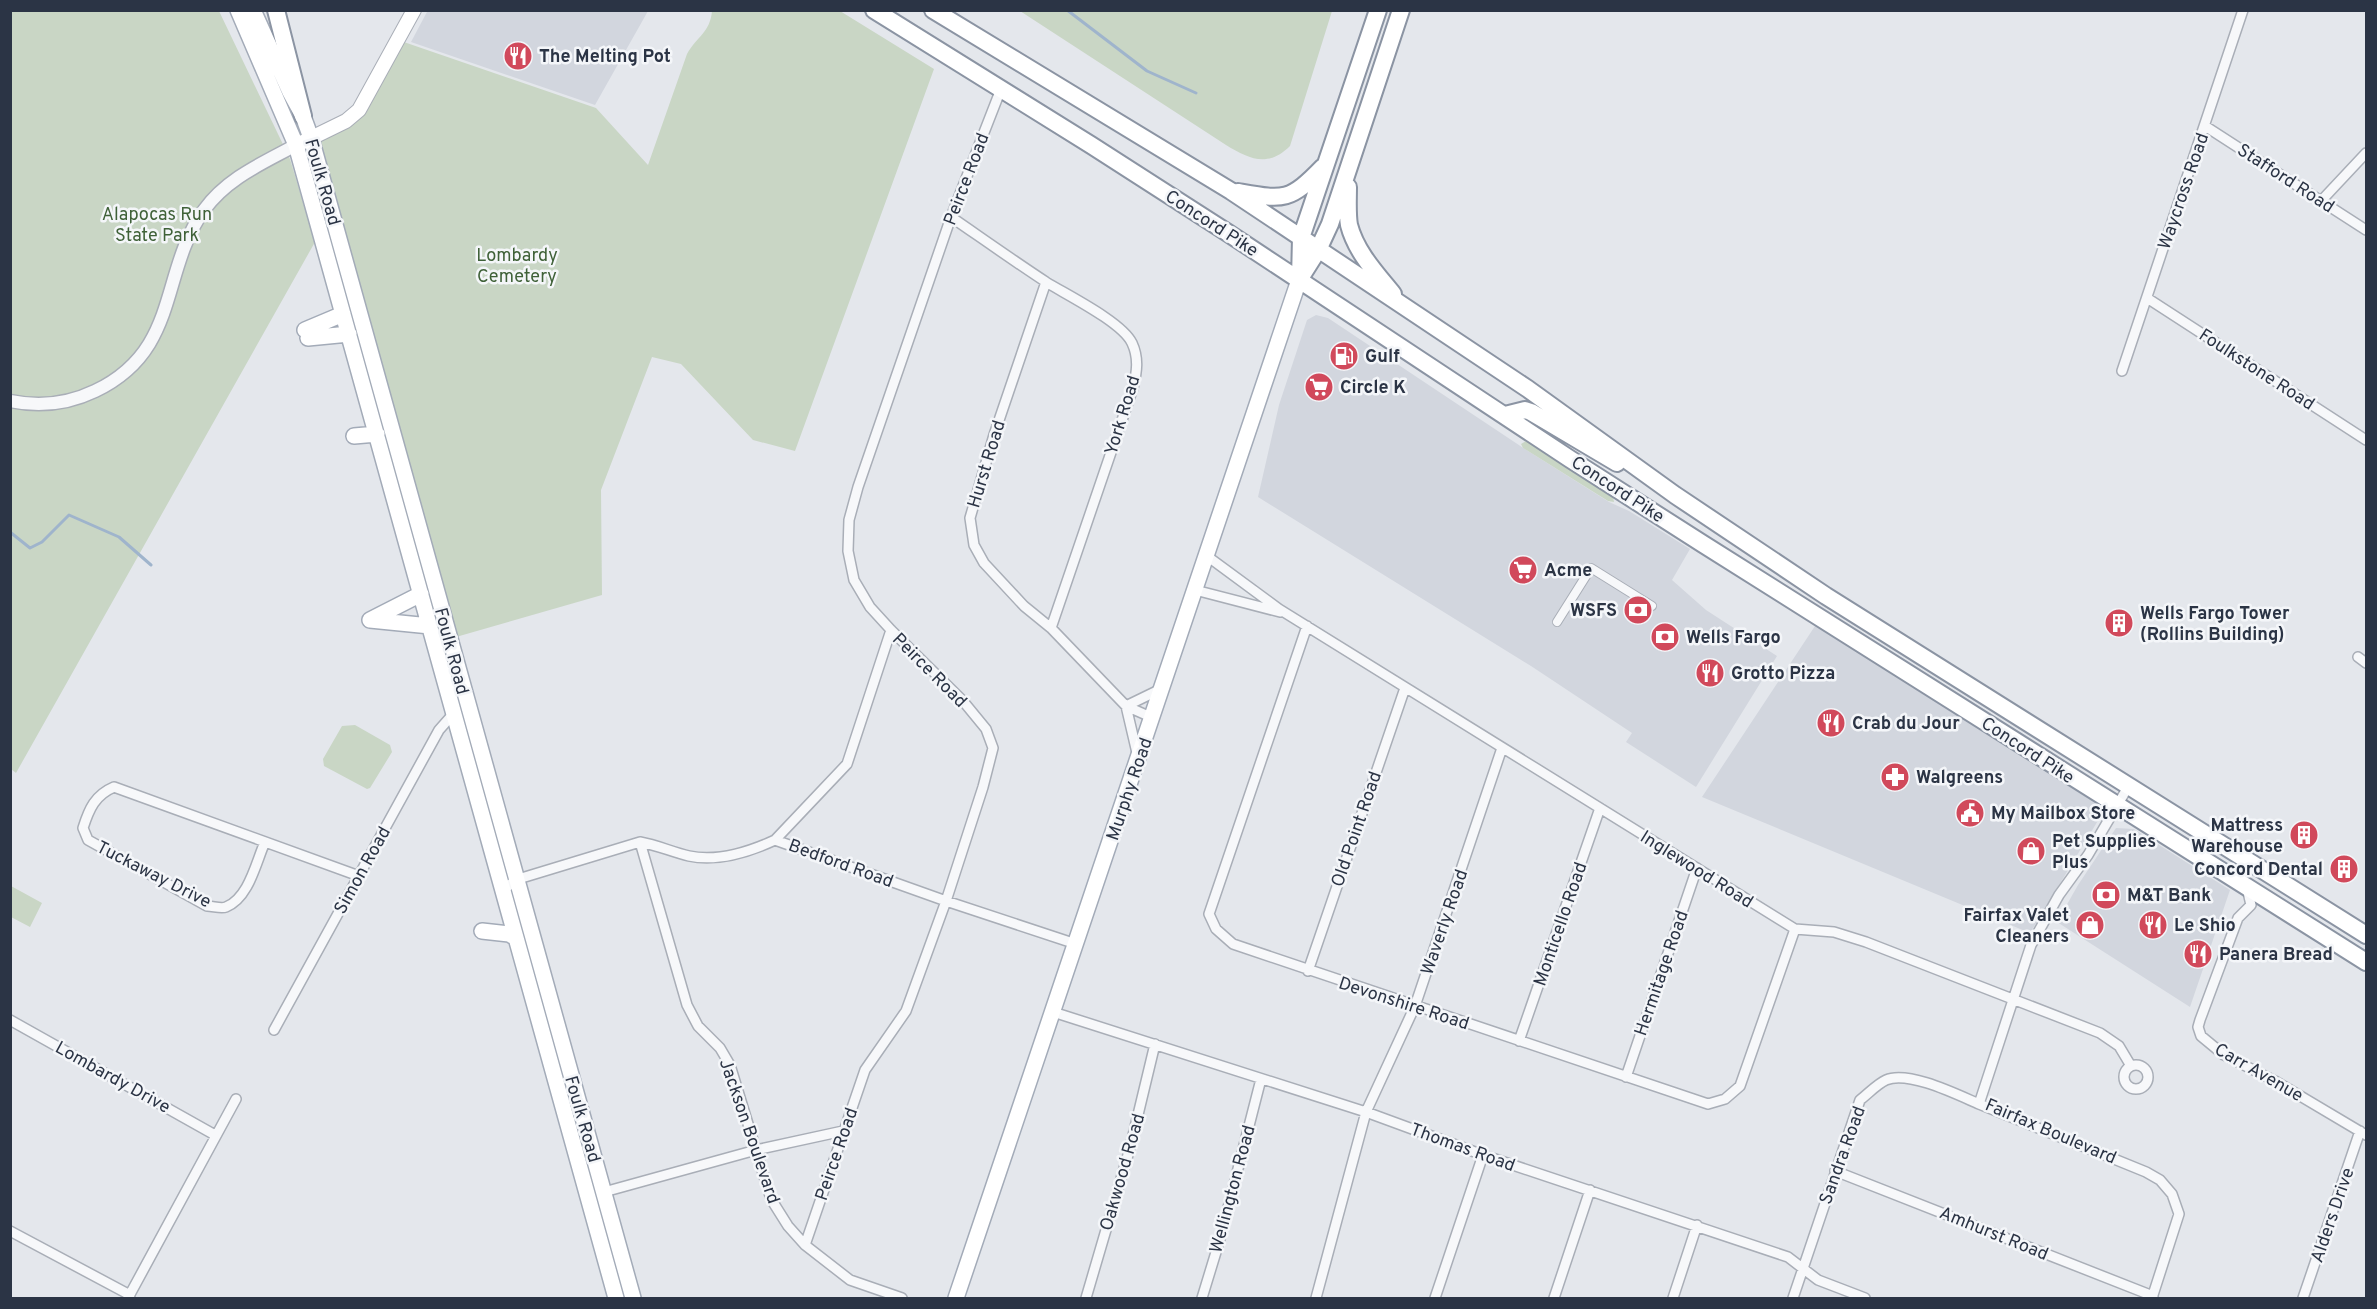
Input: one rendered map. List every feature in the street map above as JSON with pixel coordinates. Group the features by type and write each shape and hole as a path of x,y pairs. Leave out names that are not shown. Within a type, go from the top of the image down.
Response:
{"highway":[{"path":"276,10 303,116"},
{"name":"Concord Pike","path":"874,10 1299,280 1674,525 2081,784 2367,962"},
{"name":"Concord Pike","path":"933,10 1231,191 1528,389 1676,495 1842,606 2367,935"},
{"path":"1299,280 1301,238 1378,10"},
{"path":"1299,280 1318,250 1330,224 1401,10"},
{"path":"1231,191 1273,198 1290,196 1310,182 1326,164"},
{"path":"1348,174 1348,213 1352,235 1360,251 1405,309"},
{"path":"1506,415 1525,410 1531,412 1589,448 1676,495"}],"main road":[{"name":"Foulk Road","path":"238,10 296,145 376,434 407,513 421,594 616,1299"},
{"name":"Foulk Road","path":"253,10 311,138 407,513 515,880 633,1299"},
{"path":"296,145 346,121 359,110 414,10"},
{"name":"Murphy Road","path":"956,1299 1164,688 1299,280"},
{"path":"343,314 306,334 349,334"},
{"path":"354,436 376,434"},
{"path":"421,594 370,620 430,626"},
{"path":"482,931 509,934 516,938"}],"street":[{"name":"Waycross Road","path":"2122,371 2243,10"},
{"name":"Peirce Road","path":"805,1245 865,1070 906,1011 946,901 983,787 993,748 986,729 963,701 870,607 854,580 848,551 849,520 858,487 951,217 1001,89"},
{"name":"Stafford Road","path":"2205,126 2367,230"},
{"path":"10,401 42,404 82,397 102,387 132,366 145,351 154,335 167,306 188,237 205,208 238,177 296,145"},
{"path":"2320,201 2367,153"},
{"name":"York Road","path":"951,217 1046,282 1122,330 1131,343 1136,359 1137,372 1051,628"},
{"name":"Hurst Road","path":"1046,282 994,435 970,518 974,545 984,563 1024,606 1051,628 1125,706 1153,718"},
{"name":"Foulkstone Road","path":"2147,298 2367,440"},
{"name":"Inglewood Road","path":"1207,556 1285,613 1795,929 1834,932 1866,942 2105,1035 2119,1046 2131,1066"},
{"path":"1557,622 1591,568 1652,606"},
{"name":"Inglewood Road","path":"1195,590 1285,613"},
{"name":"Devonshire Road","path":"1306,626 1209,914 1216,929 1233,944 1708,1104 1725,1099 1740,1086 1795,929"},
{"path":"774,840 847,764 891,630"},
{"path":"2358,657 2367,663"},
{"path":"1139,760 1125,706 1164,688"},
{"name":"Old Point Road","path":"1308,971 1405,688"},
{"name":"Simon Road","path":"274,1030 439,730 454,713"},
{"name":"Waverly Road","path":"1316,1299 1366,1112 1415,1006 1502,748"},
{"name":"Fairfax Boulevard","path":"2128,786 2088,855 2059,895 2031,945 2015,1000 1979,1104 2146,1172 2160,1180 2172,1194 2179,1214 2153,1297"},
{"name":"Tuckaway Drive","path":"265,842 246,888 236,900 224,908 207,906 88,840 83,828 89,809 102,792 114,787 359,876"},
{"name":"Monticello Road","path":"1519,1041 1600,808"},
{"name":"Bedford Road","path":"503,891 515,880 640,843 658,845 691,856 720,858 762,846 774,840 1076,944"},
{"name":"Jackson Boulevard","path":"640,843 687,1005 698,1026 720,1048 730,1065 771,1199 788,1226 805,1245 850,1281 902,1299"},
{"name":"Hermitage Road","path":"1626,1077 1697,868"},
{"name":"Carr Avenue","path":"2247,886 2251,905 2238,918 2200,1020 2199,1032 2205,1041 2224,1055 2275,1081 2363,1133"},
{"name":"Thomas Road","path":"1053,1012 1366,1112 1483,1155 1788,1257 1818,1280 1865,1299"},
{"name":"Lombardy Drive","path":"10,1020 215,1135"},
{"name":"Oakwood Road","path":"1086,1299 1130,1148 1155,1044"},
{"name":"Wellington Road","path":"1202,1299 1220,1239 1261,1079"},
{"name":"Sandra Road","path":"1793,1299 1860,1100 1887,1080 1912,1080 1934,1085 1979,1104"},
{"path":"10,1231 129,1297 236,1099"},
{"path":"604,1192 756,1150 843,1131"},
{"name":"Alders Drive","path":"2303,1299 2363,1133"},
{"path":"1435,1299 1483,1155"},
{"name":"Amhurst Road","path":"1835,1171 2153,1297"},
{"path":"1554,1299 1590,1190"},
{"path":"1673,1299 1697,1225"}],"shaded area":[{"path":"428,10 648,11 595,105 411,42"},
{"path":"1316,315 1328,318 1528,451 1690,549 1672,580 1706,610 1777,656 1696,787 1626,742 1632,733 1531,666 1258,497 1279,405 1307,320"},
{"path":"1817,623 2105,809 2030,933 1702,797"},
{"path":"2116,828 2134,829 2230,890 2190,1007 2057,922 2078,885"}],"green space":[{"name":"Alapocas Run State Park","path":"11,11 219,11 290,159 315,242 16,773 11,769"},
{"name":"Lombardy Cemetery","path":"712,11 840,11 934,69 795,451 753,440 681,364 652,357 601,490 602,595 449,639 311,138 346,121 398,40 596,108 648,165 687,54 706,30"},
{"path":"1020,11 1332,11 1290,146 1274,157 1258,159 1226,145"},
{"path":"1526,441 1613,497 1614,502 1608,501 1523,448 1521,444"},
{"path":"355,725 390,745 392,752 370,788 367,789 324,766 323,759 342,726"},
{"path":"11,886 42,903 30,927 11,917"}],"waterway":[{"path":"1067,10 1147,71 1196,93"},
{"path":"10,532 30,548 42,542 69,515 119,537 151,565"}],"place":[{"name":"The Melting Pot","path":"518,56"},
{"name":"Gulf","path":"1344,356"},
{"name":"Circle K","path":"1319,387"},
{"name":"Acme","path":"1523,570"},
{"name":"WSFS","path":"1638,610"},
{"name":"Wells Fargo Tower (Rollins Building)","path":"2119,623"},
{"name":"Wells Fargo","path":"1665,637"},
{"name":"Grotto Pizza","path":"1710,673"},
{"name":"Crab du Jour","path":"1831,723"},
{"name":"Walgreens","path":"1895,777"},
{"name":"My Mailbox Store","path":"1970,813"},
{"name":"Mattress Warehouse","path":"2304,835"},
{"name":"Pet Supplies Plus","path":"2031,851"},
{"name":"Concord Dental","path":"2344,869"},
{"name":"M&T Bank","path":"2106,895"},
{"name":"Fairfax Valet Cleaners","path":"2090,925"},
{"name":"Le Shio","path":"2153,925"},
{"name":"Panera Bread","path":"2198,954"}]}
